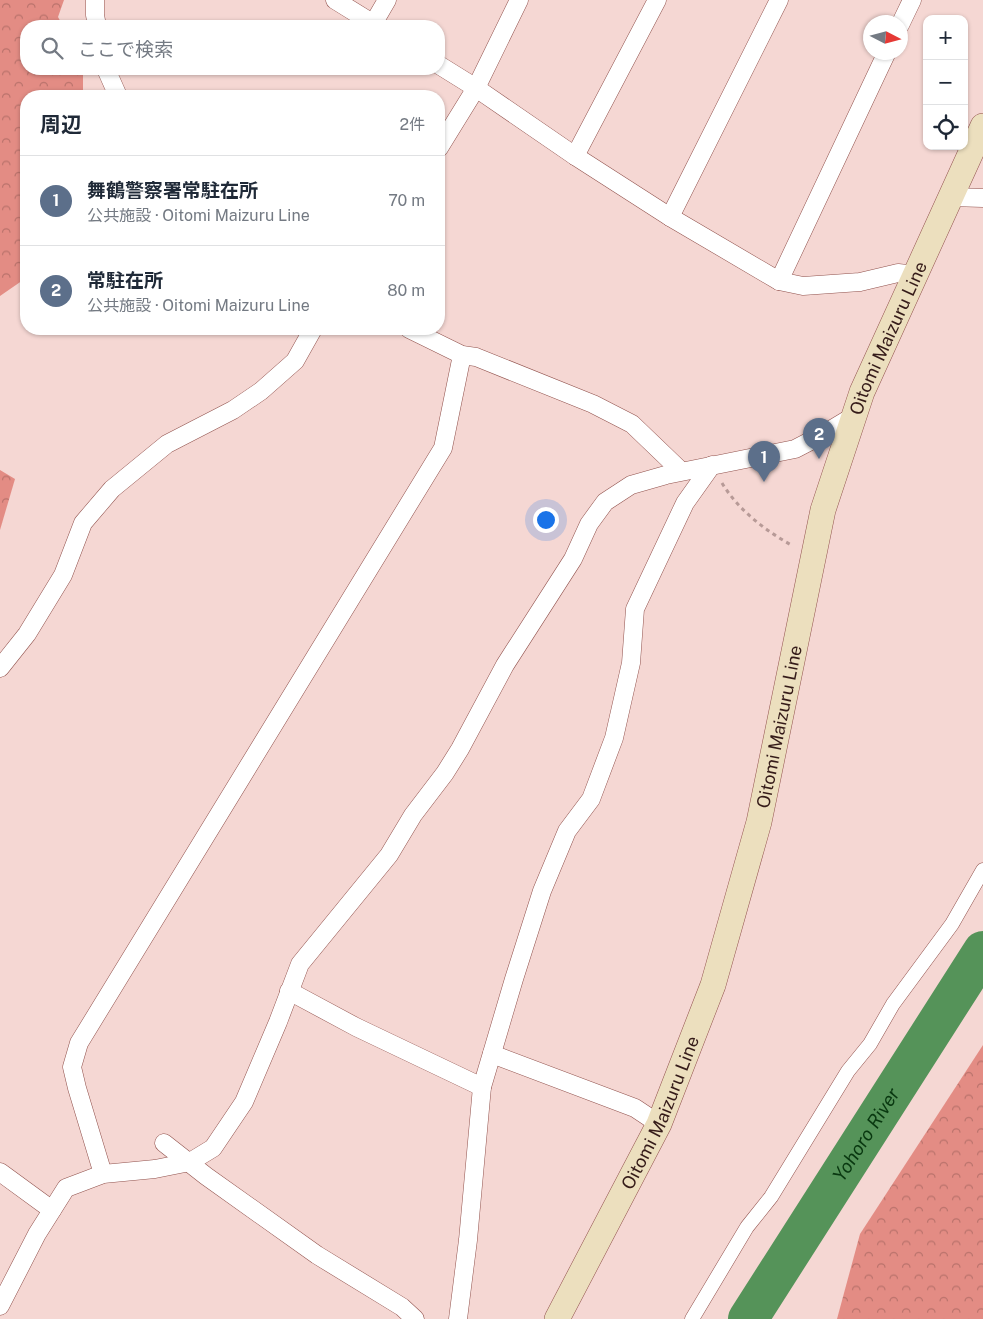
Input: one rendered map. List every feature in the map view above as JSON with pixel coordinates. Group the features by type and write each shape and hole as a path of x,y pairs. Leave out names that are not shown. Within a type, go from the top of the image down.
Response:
{"main road":[{"name":"Oitomi Maizuru Line","path":"557,1319 659,1124 713,986 759,822 823,510 862,392 983,126"}],"street":[{"path":"95,0 96,20"},
{"path":"336,0 367,20"},
{"path":"377,20 386,0"},
{"path":"445,138 476,88 519,0"},
{"path":"575,156 657,0"},
{"path":"670,217 779,0"},
{"path":"905,15 912,0"},
{"path":"779,281 883,60"},
{"path":"445,68 575,156 670,217 779,281 803,286 860,282 898,273 916,275"},
{"path":"109,75 115,90"},
{"path":"950,197 983,198"},
{"path":"0,668 27,634 63,576 83,523 112,489 167,444 233,410 261,391 294,361 309,335"},
{"path":"421,335 462,355 476,357 593,404 632,424 681,472"},
{"path":"103,1174 72,1067 79,1043 443,448 462,355"},
{"path":"0,1306 37,1234 66,1188 103,1174 155,1169 190,1162 213,1148 244,1102 300,964 389,855 413,815 450,765 505,665 573,559 589,524 605,502 630,485 712,465 795,450 854,416"},
{"path":"458,1319 468,1240 482,1087 542,891 567,831 591,799 614,738 631,663 635,609 685,503 712,465"},
{"path":"692,1319 747,1227 771,1197 848,1071 870,1044 893,1004 952,924 983,870"},
{"path":"289,991 356,1027 482,1087"},
{"path":"492,1054 635,1108 659,1124"},
{"path":"164,1143 206,1176 317,1255 402,1307 415,1319"},
{"path":"0,1172 52,1210"}],"path":[{"path":"712,465 730,497 770,534 814,558"}],"green space":[{"path":"0,0 64,0 58,17 60,20 20,20 20,75 83,75 83,90 20,90 20,282 0,296"},
{"path":"0,470 15,479 0,530"},
{"path":"983,1045 983,1319 837,1319 860,1234"}],"waterway":[{"name":"Yohoro River","path":"748,1319 983,951"}],"place":[{"name":"常駐在所","path":"819,459"},
{"name":"舞鶴警察署常駐在所","path":"764,482"}]}
